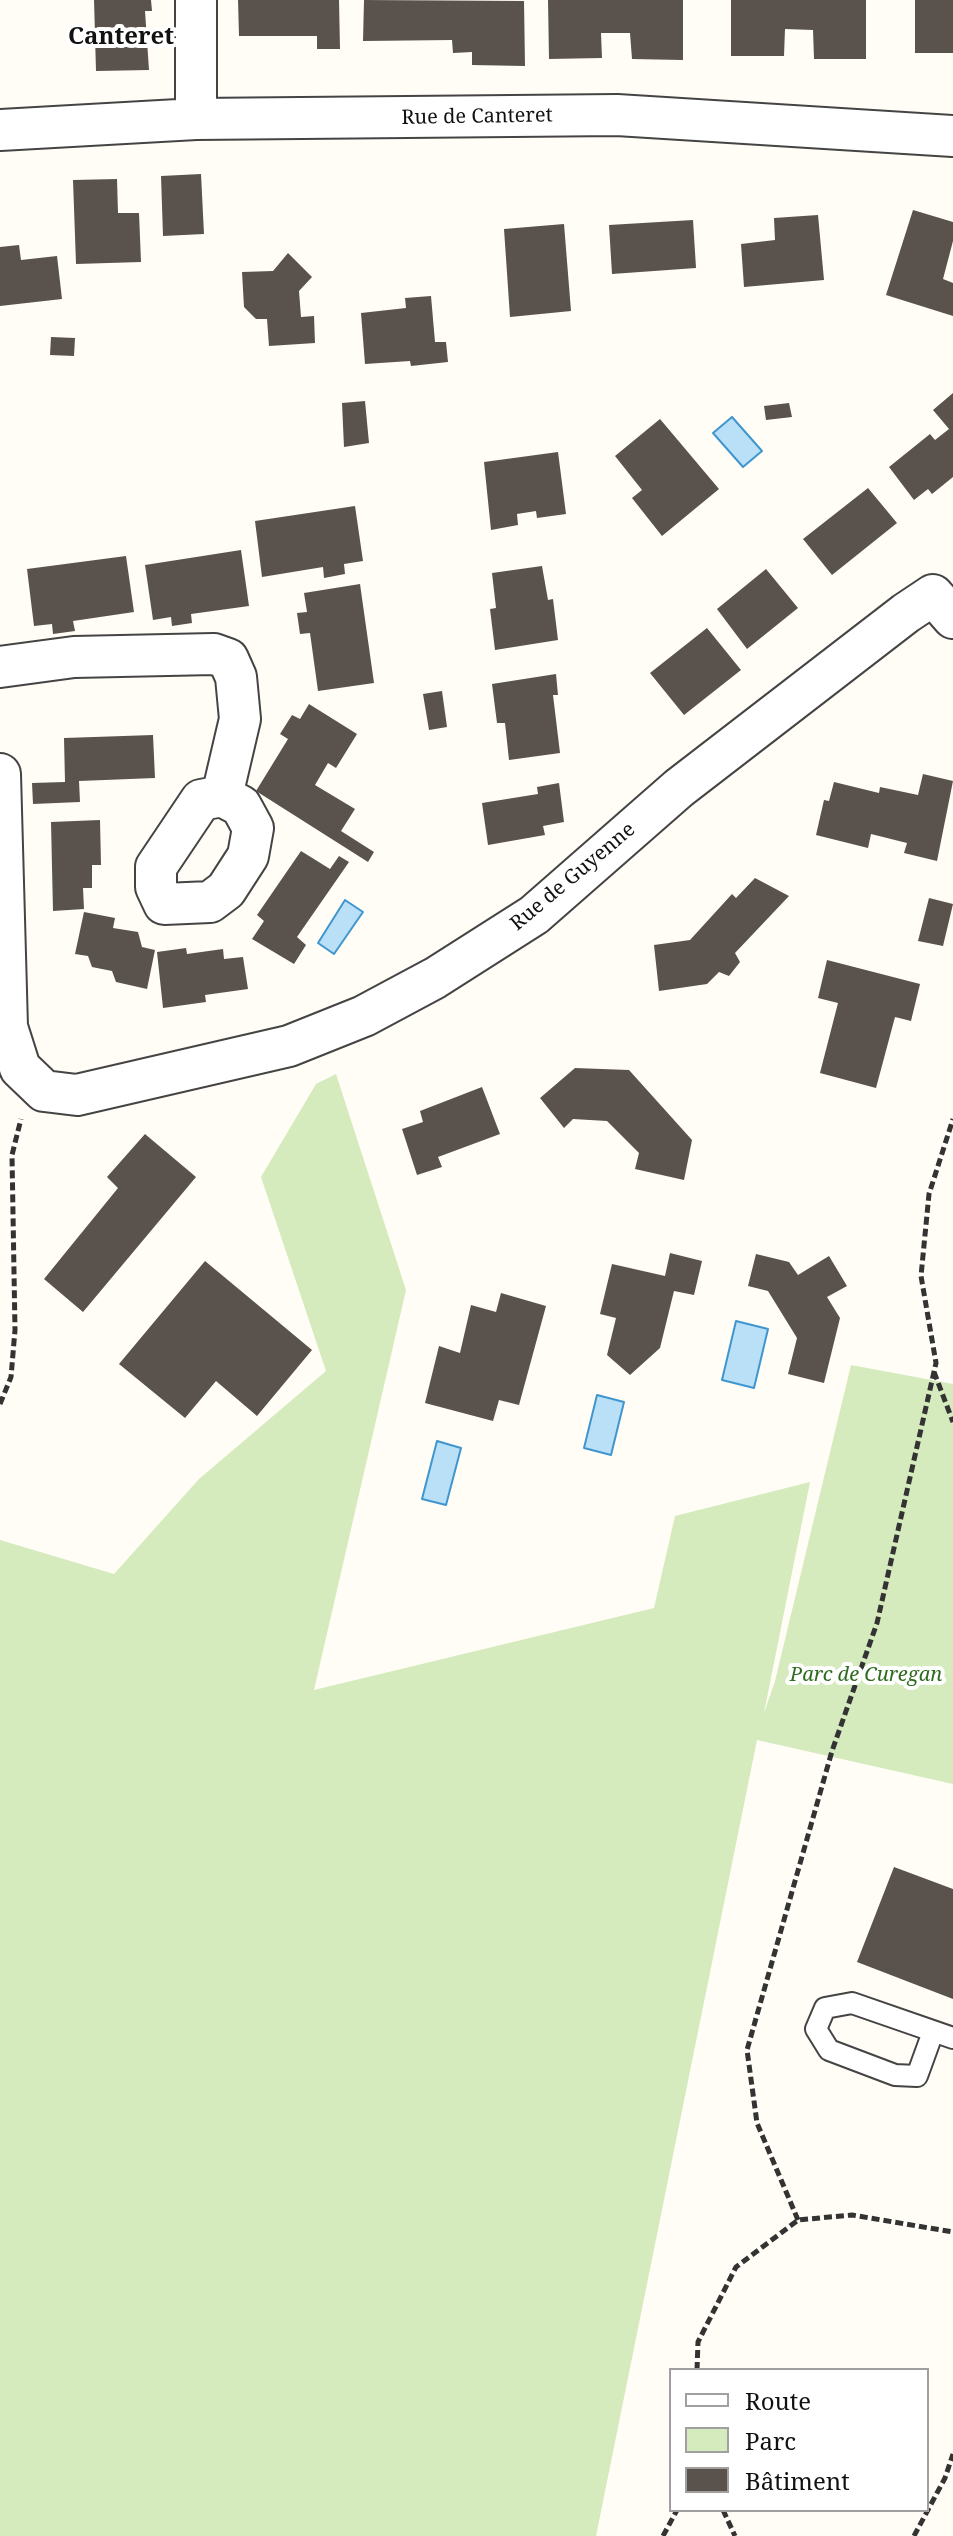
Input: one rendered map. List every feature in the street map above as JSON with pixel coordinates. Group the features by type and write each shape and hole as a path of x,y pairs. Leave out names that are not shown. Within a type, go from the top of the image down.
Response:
{"street":[{"path":"196,0 196,119"},
{"name":"Rue de Canteret","path":"0,130 196,119 617,115 953,136"},
{"name":"Rue de Guyenne","path":"44,1091 77,1095 289,1046 364,1016 435,978 534,915 679,788 946,595"},
{"path":"0,667 74,657 214,654 228,659 236,677 240,719 222,796"},
{"path":"0,774 7,1027 20,1068 44,1091"}],"lane":[{"path":"852,2003 943,2035 917,2076 895,2075 829,2050 816,2029 825,2008 852,2003"}],"path":[{"path":"0,1404 11,1377 15,1330 12,1155 23,1111 44,1091"},
{"path":"798,2220 757,2123 747,2050 832,1751 877,1623 936,1363 921,1276 929,1194 953,1119"},
{"path":"934,1371 953,1422"},
{"path":"697,2368 698,2342 736,2267 798,2220 852,2215 953,2232"},
{"path":"929,2508 945,2478 953,2454"},
{"path":"663,2536 676,2512"},
{"path":"724,2512 735,2536"},
{"path":"914,2536 927,2512"}],"green space":[{"name":"Parc de Curegan","path":"336,1074 406,1290 314,1690 654,1608 675,1516 810,1482 764,1713 775,1681 851,1365 953,1384 953,1784 757,1740 596,2536 0,2536 0,1540 114,1574 199,1479 326,1371 261,1177 316,1084"}],"water":[{"path":"732,417 762,451 743,467 713,433"},
{"path":"345,900 363,912 334,954 318,943"},
{"path":"736,1321 768,1329 754,1388 722,1380"},
{"path":"597,1395 624,1402 611,1455 584,1448"},
{"path":"437,1441 461,1448 446,1505 422,1499"}],"building":[{"path":"94,0 151,0 152,11 145,11 149,70 96,71"},
{"path":"238,0 339,0 340,49 317,49 317,36 239,36"},
{"path":"364,0 524,1 525,66 472,65 472,52 453,53 452,40 363,41"},
{"path":"548,0 683,0 683,60 632,59 630,33 601,33 602,58 549,59"},
{"path":"731,0 866,0 866,59 814,59 813,30 785,29 784,56 731,56"},
{"path":"915,0 953,0 953,53 915,53"},
{"path":"201,174 204,234 163,236 161,176"},
{"path":"117,179 118,213 139,213 141,262 76,264 73,180"},
{"path":"913,210 953,222 953,241 943,279 953,283 953,316 886,295"},
{"path":"818,215 824,280 744,287 741,244 775,240 774,218"},
{"path":"693,220 696,268 612,274 609,225"},
{"path":"564,224 571,311 510,317 504,229"},
{"path":"19,245 21,260 57,256 62,299 0,306 0,247"},
{"path":"288,253 312,277 299,291 301,317 314,316 315,343 269,346 267,319 256,319 244,307 242,272 273,271"},
{"path":"431,296 435,342 446,342 448,362 411,366 410,361 365,364 361,313 406,308 405,298"},
{"path":"51,337 75,338 74,356 50,355"},
{"path":"953,393 953,477 932,494 928,489 914,500 889,467 930,434 935,440 949,429 933,410"},
{"path":"365,401 369,443 344,447 342,403"},
{"path":"789,403 792,417 766,420 764,406"},
{"path":"660,419 719,489 662,536 632,498 642,490 615,456"},
{"path":"558,452 566,514 537,518 536,511 517,514 518,525 491,530 484,462"},
{"path":"868,488 897,523 832,575 803,539"},
{"path":"355,506 363,561 344,564 345,574 324,578 323,567 262,577 255,521"},
{"path":"241,550 249,606 191,614 192,623 172,626 171,617 153,620 145,565"},
{"path":"126,556 134,612 73,621 75,631 53,634 52,624 34,626 27,569"},
{"path":"542,566 548,600 553,599 558,640 495,650 490,609 496,608 492,573"},
{"path":"766,569 798,608 747,649 717,609"},
{"path":"360,584 374,683 318,691 310,633 300,634 297,613 307,612 304,593"},
{"path":"707,628 741,670 684,715 650,673"},
{"path":"556,674 558,695 553,695 560,753 509,760 505,723 497,723 492,684"},
{"path":"442,691 447,727 429,730 423,694"},
{"path":"309,704 357,734 336,768 328,763 315,785 355,809 341,831 374,852 368,862 256,791 288,739 280,734 292,715 300,719"},
{"path":"153,735 155,778 79,781 80,802 33,804 32,783 65,782 64,738"},
{"path":"923,774 953,781 937,861 904,853 907,843 871,834 868,848 816,835 824,800 829,801 834,782 879,793 880,787 918,795"},
{"path":"559,783 564,822 543,826 545,835 488,845 482,803 538,794 537,787"},
{"path":"100,820 101,865 92,865 92,888 83,888 84,909 53,911 51,822"},
{"path":"301,851 330,869 339,856 349,862 297,937 306,945 294,964 252,939 264,921 257,915"},
{"path":"755,878 789,896 735,953 740,962 729,976 719,972 707,984 659,991 654,945 690,940 732,894 736,898"},
{"path":"929,898 953,904 943,946 918,941"},
{"path":"84,912 115,918 113,928 138,932 142,947 155,950 147,989 116,982 112,971 92,967 88,956 75,954"},
{"path":"186,948 187,954 223,949 224,959 243,957 248,989 205,995 206,1002 163,1008 157,952"},
{"path":"827,960 920,984 911,1021 895,1017 876,1088 820,1073 838,1003 818,998"},
{"path":"575,1068 629,1070 692,1140 684,1180 635,1169 639,1153 607,1121 573,1119 564,1128 540,1098"},
{"path":"482,1087 500,1134 438,1157 442,1167 417,1175 402,1129 423,1122 420,1111"},
{"path":"145,1134 196,1177 83,1312 44,1279 118,1188 107,1177"},
{"path":"670,1253 702,1261 694,1295 674,1291 660,1348 630,1375 607,1355 616,1318 600,1314 612,1264 665,1276"},
{"path":"756,1254 789,1262 798,1275 829,1256 847,1286 827,1297 840,1318 824,1383 788,1374 797,1338 768,1291 748,1286"},
{"path":"205,1261 312,1350 257,1416 216,1381 185,1418 119,1364"},
{"path":"501,1293 546,1306 519,1405 499,1400 493,1421 425,1403 439,1346 460,1353 471,1305 496,1312"},
{"path":"894,1867 953,1889 953,1999 857,1962"}],"district":[{"name":"Canteret","path":"121,37"}]}
